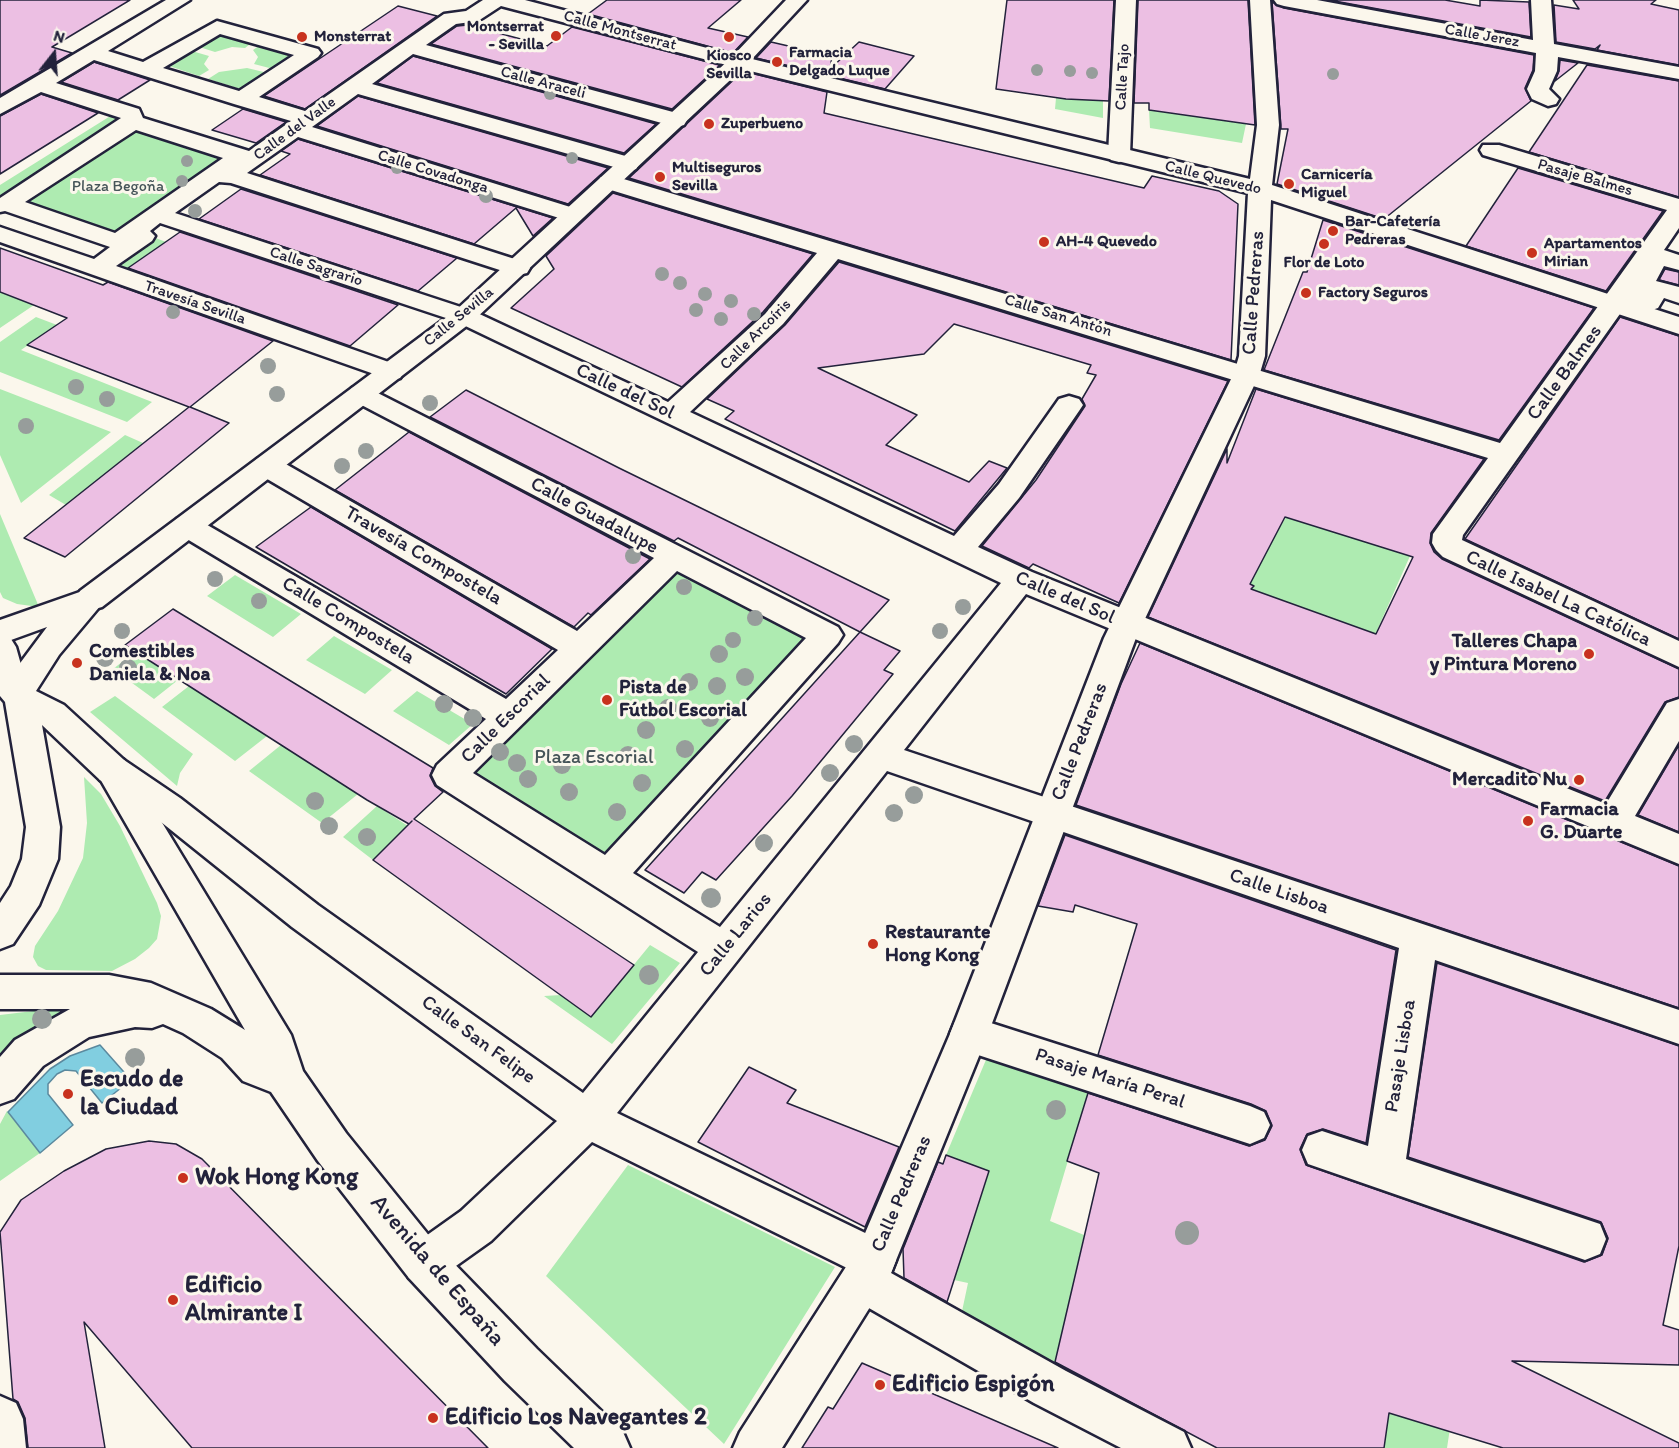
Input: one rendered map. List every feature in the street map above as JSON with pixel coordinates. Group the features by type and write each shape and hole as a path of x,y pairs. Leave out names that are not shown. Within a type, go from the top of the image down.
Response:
{"main road":[{"path":"0,107 180,0"},
{"name":"Calle del Valle","path":"97,268 120,246 168,218 243,162 451,18 471,17 496,0"},
{"name":"Calle Montserrat","path":"502,0 738,62"},
{"name":"Calle Sevilla","path":"91,599 464,316 738,62 796,0"},
{"name":"Calle Tajo","path":"1119,155 1126,0"},
{"name":"Calle Pedreras","path":"756,1448 869,1271 969,1034 1126,624 1247,373 1252,356 1260,189 1268,125 1260,0"},
{"name":"Calle Jerez","path":"1284,0 1679,73"},
{"path":"1541,0 1544,48 1548,57 1546,71 1538,89 1540,94 1548,99"},
{"path":"146,69 217,27 311,53 242,99"},
{"name":"Calle Araceli","path":"410,47 676,120"},
{"name":"Calle Covadonga","path":"92,52 242,99 301,124 572,215"},
{"name":"Calle Quevedo","path":"738,62 1260,189 1337,212 1679,326"},
{"path":"39,84 131,114 133,122"},
{"path":"355,86 628,164"},
{"path":"133,122 518,268"},
{"path":"3,205 133,122"},
{"name":"Pasaje Balmes","path":"1491,150 1676,219"},
{"path":"3,205 120,246 243,162"},
{"name":"Calle San Antón","path":"609,182 1247,373 1506,454"},
{"name":"Calle Sagrario","path":"168,218 464,316"},
{"name":"Calle Balmes","path":"1448,534 1676,219"},
{"name":"Travesía Sevilla","path":"0,234 391,372"},
{"name":"Calle Arcoíris","path":"671,414 774,320 834,249"},
{"path":"1679,263 1658,256 1634,298 1649,303 1656,288 1679,295"},
{"name":"Calle del Sol","path":"464,316 1021,580 1679,849"},
{"name":"Calle Guadalupe","path":"362,394 826,635 609,875"},
{"path":"958,551 1009,491 1069,405"},
{"name":"Travesía Compostela","path":"267,465 579,647"},
{"name":"Calle Compostela","path":"187,526 509,717"},
{"name":"Calle Isabel La Católica","path":"1448,534 1447,543 1454,550 1679,656"},
{"name":"Calle Escorial","path":"674,557 449,775 724,949"},
{"name":"Calle Larios","path":"424,1263 476,1226 587,1119 1021,580"},
{"path":"0,632 91,599"},
{"path":"12,687 91,599"},
{"path":"0,646 12,687 43,827 40,859 26,894 2,932"},
{"path":"12,687 52,714 112,770 277,1048 285,1079"},
{"path":"1613,822 1679,712"},
{"name":"Calle Lisboa","path":"880,755 1679,1027"},
{"name":"Calle San Felipe","path":"112,770 168,808 305,916 587,1119 869,1271 1050,1387 1168,1448"},
{"name":"Pasaje Lisboa","path":"1384,1172 1419,940"},
{"path":"0,992 109,992 151,1000 197,1021 236,1045 257,1068 285,1079"},
{"path":"0,1086 29,1053 81,1022 135,1010 177,1014 197,1021"},
{"name":"Pasaje María Peral","path":"969,1034 1250,1125"},
{"name":"Avenida de España","path":"285,1079 332,1147 424,1263 521,1365 607,1448"},
{"path":"1322,1150 1585,1239"},
{"path":"0,1419 3,1448"}],"green space":[{"path":"217,31 254,41 245,48 232,47 215,52 193,45"},
{"path":"263,43 301,54 277,70 254,64 258,57 253,50"},
{"path":"185,49 209,56 204,64 209,70 199,76 160,63"},
{"path":"247,68 272,74 247,91 208,79 219,72"},
{"path":"1056,98 1103,101 1103,118 1055,109"},
{"path":"1149,110 1246,124 1242,143 1150,128"},
{"name":"Plaza Begoña","path":"112,115 259,154 123,250 0,207 0,185"},
{"path":"153,237 166,242 125,270 112,266"},
{"path":"0,292 34,305 0,328"},
{"path":"36,317 57,325 21,350 152,402 127,422 0,372 0,342"},
{"path":"0,389 111,432 21,503 0,455"},
{"path":"125,435 143,443 66,505 49,495"},
{"path":"0,514 39,607 17,604 3,598 0,592"},
{"path":"1286,517 1410,556 1375,635 1251,589 1254,586 1219,573 1273,539"},
{"name":"Plaza Escorial","path":"673,557 827,635 609,875 449,775"},
{"path":"235,575 301,614 273,637 207,596"},
{"path":"334,636 392,670 365,694 306,660"},
{"path":"135,652 178,680 154,699 113,669"},
{"path":"189,686 267,736 235,761 162,707"},
{"path":"417,691 473,724 449,745 393,711"},
{"path":"115,696 193,754 180,773 177,786 90,712"},
{"path":"281,745 358,794 322,823 249,771"},
{"path":"84,777 101,794 120,826 157,903 161,916 157,939 135,959 112,971 46,970 38,966 33,957 35,946 58,911 83,858 87,823"},
{"path":"377,806 408,826 373,860 343,837"},
{"path":"650,945 680,963 612,1044 544,996 561,995 591,1017"},
{"path":"75,1006 0,1069 0,1015"},
{"path":"988,1055 1089,1090 1050,1221 1084,1235 1055,1365 961,1316 968,1283 954,1280 989,1172 946,1155"},
{"path":"7,1111 40,1153 0,1181 0,1124"},
{"path":"628,1165 835,1267 724,1444 546,1276"},
{"path":"1457,1382 1447,1448 1384,1448 1389,1413 1424,1424"}],"water":[{"path":"100,1045 131,1080 102,1103 76,1071 65,1070 57,1074 48,1084 48,1094 73,1125 40,1153 8,1112 50,1069 70,1056"}],"building":[{"path":"0,0 130,0 52,47 72,53 0,95"},
{"path":"607,0 741,0 708,28 748,37 733,53 588,14"},
{"path":"1007,0 1114,0 1109,101 1066,99 996,89"},
{"path":"1138,0 1248,0 1255,125 1149,110 1149,103 1134,103"},
{"path":"1329,0 1445,0 1480,6 1480,0 1529,2 1531,37"},
{"path":"1573,0 1656,0 1651,4 1679,10 1679,65 1597,50 1600,45 1595,49 1556,42 1554,5 1579,9"},
{"path":"1272,2 1284,8 1534,55 1533,70 1525,88 1531,101 1384,219 1277,184 1288,129 1281,129"},
{"path":"398,6 437,16 305,109 264,96"},
{"path":"468,25 547,46 572,27 720,65 672,109 431,44 457,26"},
{"path":"771,42 832,56 830,69 859,42 914,56 885,89 756,58"},
{"path":"413,56 656,124 624,153 377,83"},
{"path":"1560,60 1578,63 1555,81 1559,71"},
{"path":"94,62 150,80 118,100 61,82"},
{"path":"1587,65 1679,81 1679,197 1529,152"},
{"name":"AH-4 Quevedo","path":"743,71 827,92 824,113 1144,188 1152,176 1219,191 1238,204 1231,360 629,178"},
{"path":"41,94 98,113 0,174 0,116"},
{"path":"358,96 608,168 568,204 317,126"},
{"path":"243,109 286,122 256,143 212,130"},
{"path":"298,139 553,218 533,236 516,208 474,244 260,175 290,154 281,151"},
{"path":"1518,168 1663,211 1606,291 1466,246"},
{"path":"241,189 457,258 418,291 199,219"},
{"path":"613,193 813,254 763,312 682,387 511,308 554,269 546,256"},
{"path":"1323,220 1594,308 1499,440 1264,370 1303,272 1307,272"},
{"path":"180,232 398,305 350,346 128,268"},
{"path":"0,248 103,285 108,282 273,341 190,407 229,423 65,557 24,538 189,407 27,345 67,318 0,292"},
{"path":"839,262 1228,381 1119,603 1033,564 1029,568 982,546 1036,480 1085,406 1082,399 1096,375 1087,373 1091,365 954,324 924,354 818,368 917,415 886,445 969,482 989,461 1007,468 955,531 725,419 734,411 707,399 785,325"},
{"path":"1665,269 1679,272 1679,285 1659,280"},
{"path":"1620,317 1679,336 1679,639 1465,539"},
{"path":"1256,389 1484,459 1431,533 1430,543 1434,552 1442,559 1679,669 1679,697 1665,702 1605,801 1148,617 1227,449 1227,463","holes":["1285,517 1413,557 1376,634 1251,589 1254,586 1250,584"]},
{"path":"466,390 619,468 889,600 860,632 678,538 674,541 430,417"},
{"path":"409,432 650,559 591,615 588,613 574,627 335,490"},
{"path":"311,507 552,649 506,694 256,547"},
{"path":"173,609 433,768 430,776 435,786 443,792 414,819 634,965 591,1017 373,860 409,824 367,800 125,645"},
{"path":"860,632 900,651 884,670 893,674 792,796 716,880 702,872 684,893 645,870"},
{"path":"1140,643 1679,866 1679,1008 1076,805 1121,684"},
{"path":"1679,745 1679,832 1638,815"},
{"path":"1065,835 1396,950 1366,1143 1323,1129 1307,1134 1300,1149 1306,1165 1584,1262 1602,1255 1608,1238 1601,1222 1408,1157 1437,963 1679,1046 1679,1246 1663,1325 1679,1330 1679,1365 1512,1361 1679,1443 1679,1448 1503,1448 1389,1413 1384,1448 1217,1448 1055,1362 1099,1173 1067,1161 1088,1093 1249,1146 1265,1140 1272,1126 1266,1111 1251,1104 1098,1055 1137,924 1075,905 1073,912 1038,906"},
{"path":"749,1067 796,1090 787,1103 899,1147 865,1227 698,1142"},
{"name":"Edificio Almirante I","path":"149,1141 176,1144 202,1159 488,1448 192,1448 84,1322 105,1448 28,1448 25,1418 18,1402 13,1399 0,1232 21,1200 64,1171 106,1149"},
{"path":"946,1155 989,1171 947,1302 904,1278 903,1249 938,1162 943,1164"},
{"name":"Edificio Espigón","path":"862,1363 1058,1448 802,1448 828,1407 833,1409"}],"place":[{"name":"Montserrat - Sevilla","path":"556,36"},
{"name":"Monsterrat","path":"302,37"},
{"name":"Kiosco Sevilla","path":"729,37"},
{"name":"Farmacia Delgado Luque","path":"777,62"},
{"name":"Zuperbueno","path":"709,124"},
{"name":"Multiseguros Sevilla","path":"660,177"},
{"name":"Carnicería Miguel","path":"1289,184"},
{"name":"Bar-Cafetería Pedreras","path":"1333,231"},
{"name":"AH-4 Quevedo","path":"1044,242"},
{"name":"Flor de Loto","path":"1324,244"},
{"name":"Apartamentos Mirian","path":"1532,253"},
{"name":"Factory Seguros","path":"1306,293"},
{"name":"Talleres Chapa y Pintura Moreno","path":"1589,654"},
{"name":"Comestibles Daniela & Noa","path":"77,663"},
{"name":"Pista de Fútbol Escorial","path":"607,700"},
{"name":"Mercadito Nu","path":"1579,780"},
{"name":"Farmacia G. Duarte","path":"1528,821"},
{"name":"Restaurante Hong Kong","path":"873,944"},
{"name":"Escudo de la Ciudad","path":"68,1094"},
{"name":"Wok Hong Kong","path":"183,1178"},
{"name":"Edificio Almirante I","path":"173,1300"},
{"name":"Edificio Espigón","path":"880,1385"},
{"name":"Edificio Los Navegantes 2","path":"433,1418"}]}
